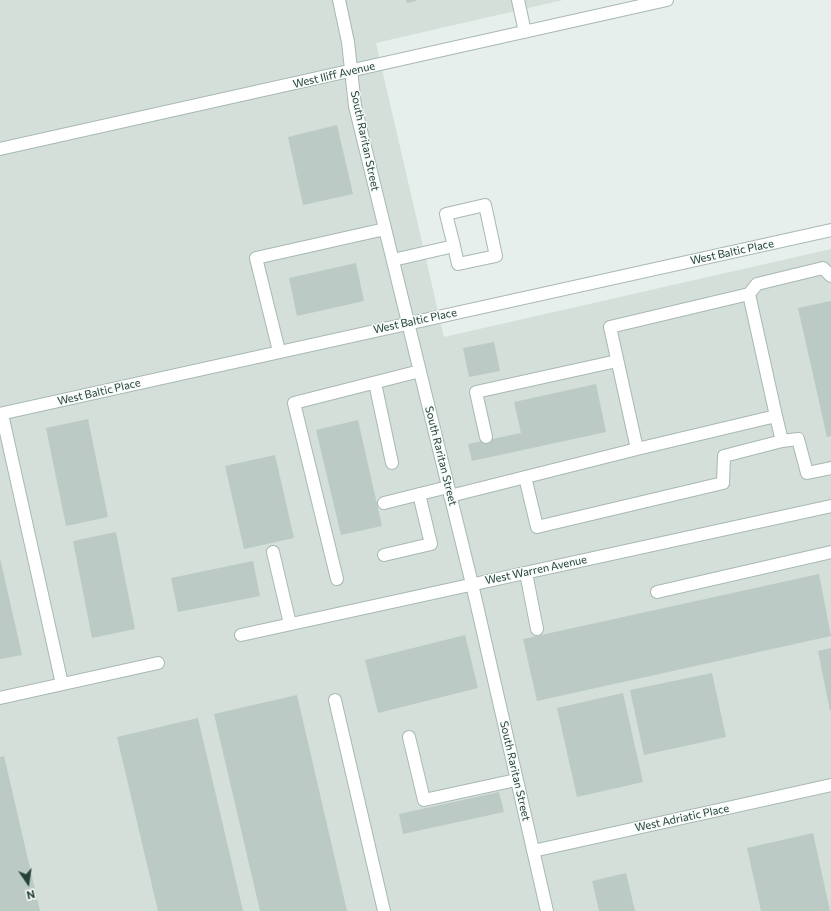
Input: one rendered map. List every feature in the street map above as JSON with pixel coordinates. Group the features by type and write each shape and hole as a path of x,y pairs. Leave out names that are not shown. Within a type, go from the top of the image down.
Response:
{"street":[{"name":"South Raritan Street","path":"339,0 348,42 355,106 472,584 547,911"},
{"path":"518,0 525,32"},
{"name":"West Iliff Avenue","path":"0,149 352,72 667,0"},
{"path":"485,205 496,256 458,264 454,246 446,214 485,205"},
{"path":"279,351 256,258 385,229"},
{"name":"West Baltic Place","path":"1,414 408,322 831,230"},
{"path":"393,260 454,246"},
{"path":"636,448 610,327 749,294 757,284 823,268 831,276"},
{"path":"749,294 782,441"},
{"path":"486,437 476,392 617,361"},
{"path":"337,578 294,404 420,371"},
{"path":"375,383 392,463"},
{"path":"1,414 62,684"},
{"path":"384,502 419,494 449,491 525,477 636,448 776,416"},
{"path":"525,477 538,527 723,483 724,456 782,441 798,439 807,473 831,468"},
{"path":"384,555 431,544 419,494"},
{"name":"West Warren Avenue","path":"241,634 831,506"},
{"path":"273,552 290,624"},
{"path":"657,592 831,552"},
{"path":"526,573 537,630"},
{"path":"0,698 158,663"},
{"path":"335,700 384,911"},
{"path":"409,737 424,800 516,780"},
{"name":"West Adriatic Place","path":"533,851 831,785"}],"shaded area":[{"path":"0,0 563,0 376,43 444,337 831,249 831,911 0,911"}],"building":[{"path":"406,0 416,0 416,1 407,3"},
{"path":"337,125 353,194 303,205 288,137"},
{"path":"356,263 364,301 297,316 289,278"},
{"path":"831,301 831,436 827,437 798,308"},
{"path":"494,342 500,371 469,377 463,348"},
{"path":"596,384 606,432 472,461 468,444 521,433 514,402"},
{"path":"88,419 108,517 66,526 46,428"},
{"path":"358,420 382,526 341,535 316,430"},
{"path":"275,455 294,538 244,549 225,466"},
{"path":"116,532 135,629 92,638 73,541"},
{"path":"0,558 22,655 0,659"},
{"path":"253,561 260,596 178,612 171,578"},
{"path":"819,574 831,636 537,701 523,639"},
{"path":"465,635 478,688 378,713 365,660"},
{"path":"831,648 831,710 830,711 818,651"},
{"path":"712,673 726,737 644,755 630,690"},
{"path":"623,693 643,782 577,797 557,708"},
{"path":"297,695 347,911 260,911 214,714"},
{"path":"198,718 243,911 158,911 117,737"},
{"path":"4,756 40,911 0,911 0,757"},
{"path":"499,792 504,812 403,834 399,814"},
{"path":"813,833 830,911 761,911 747,848"},
{"path":"626,873 635,911 599,911 592,881"}]}
